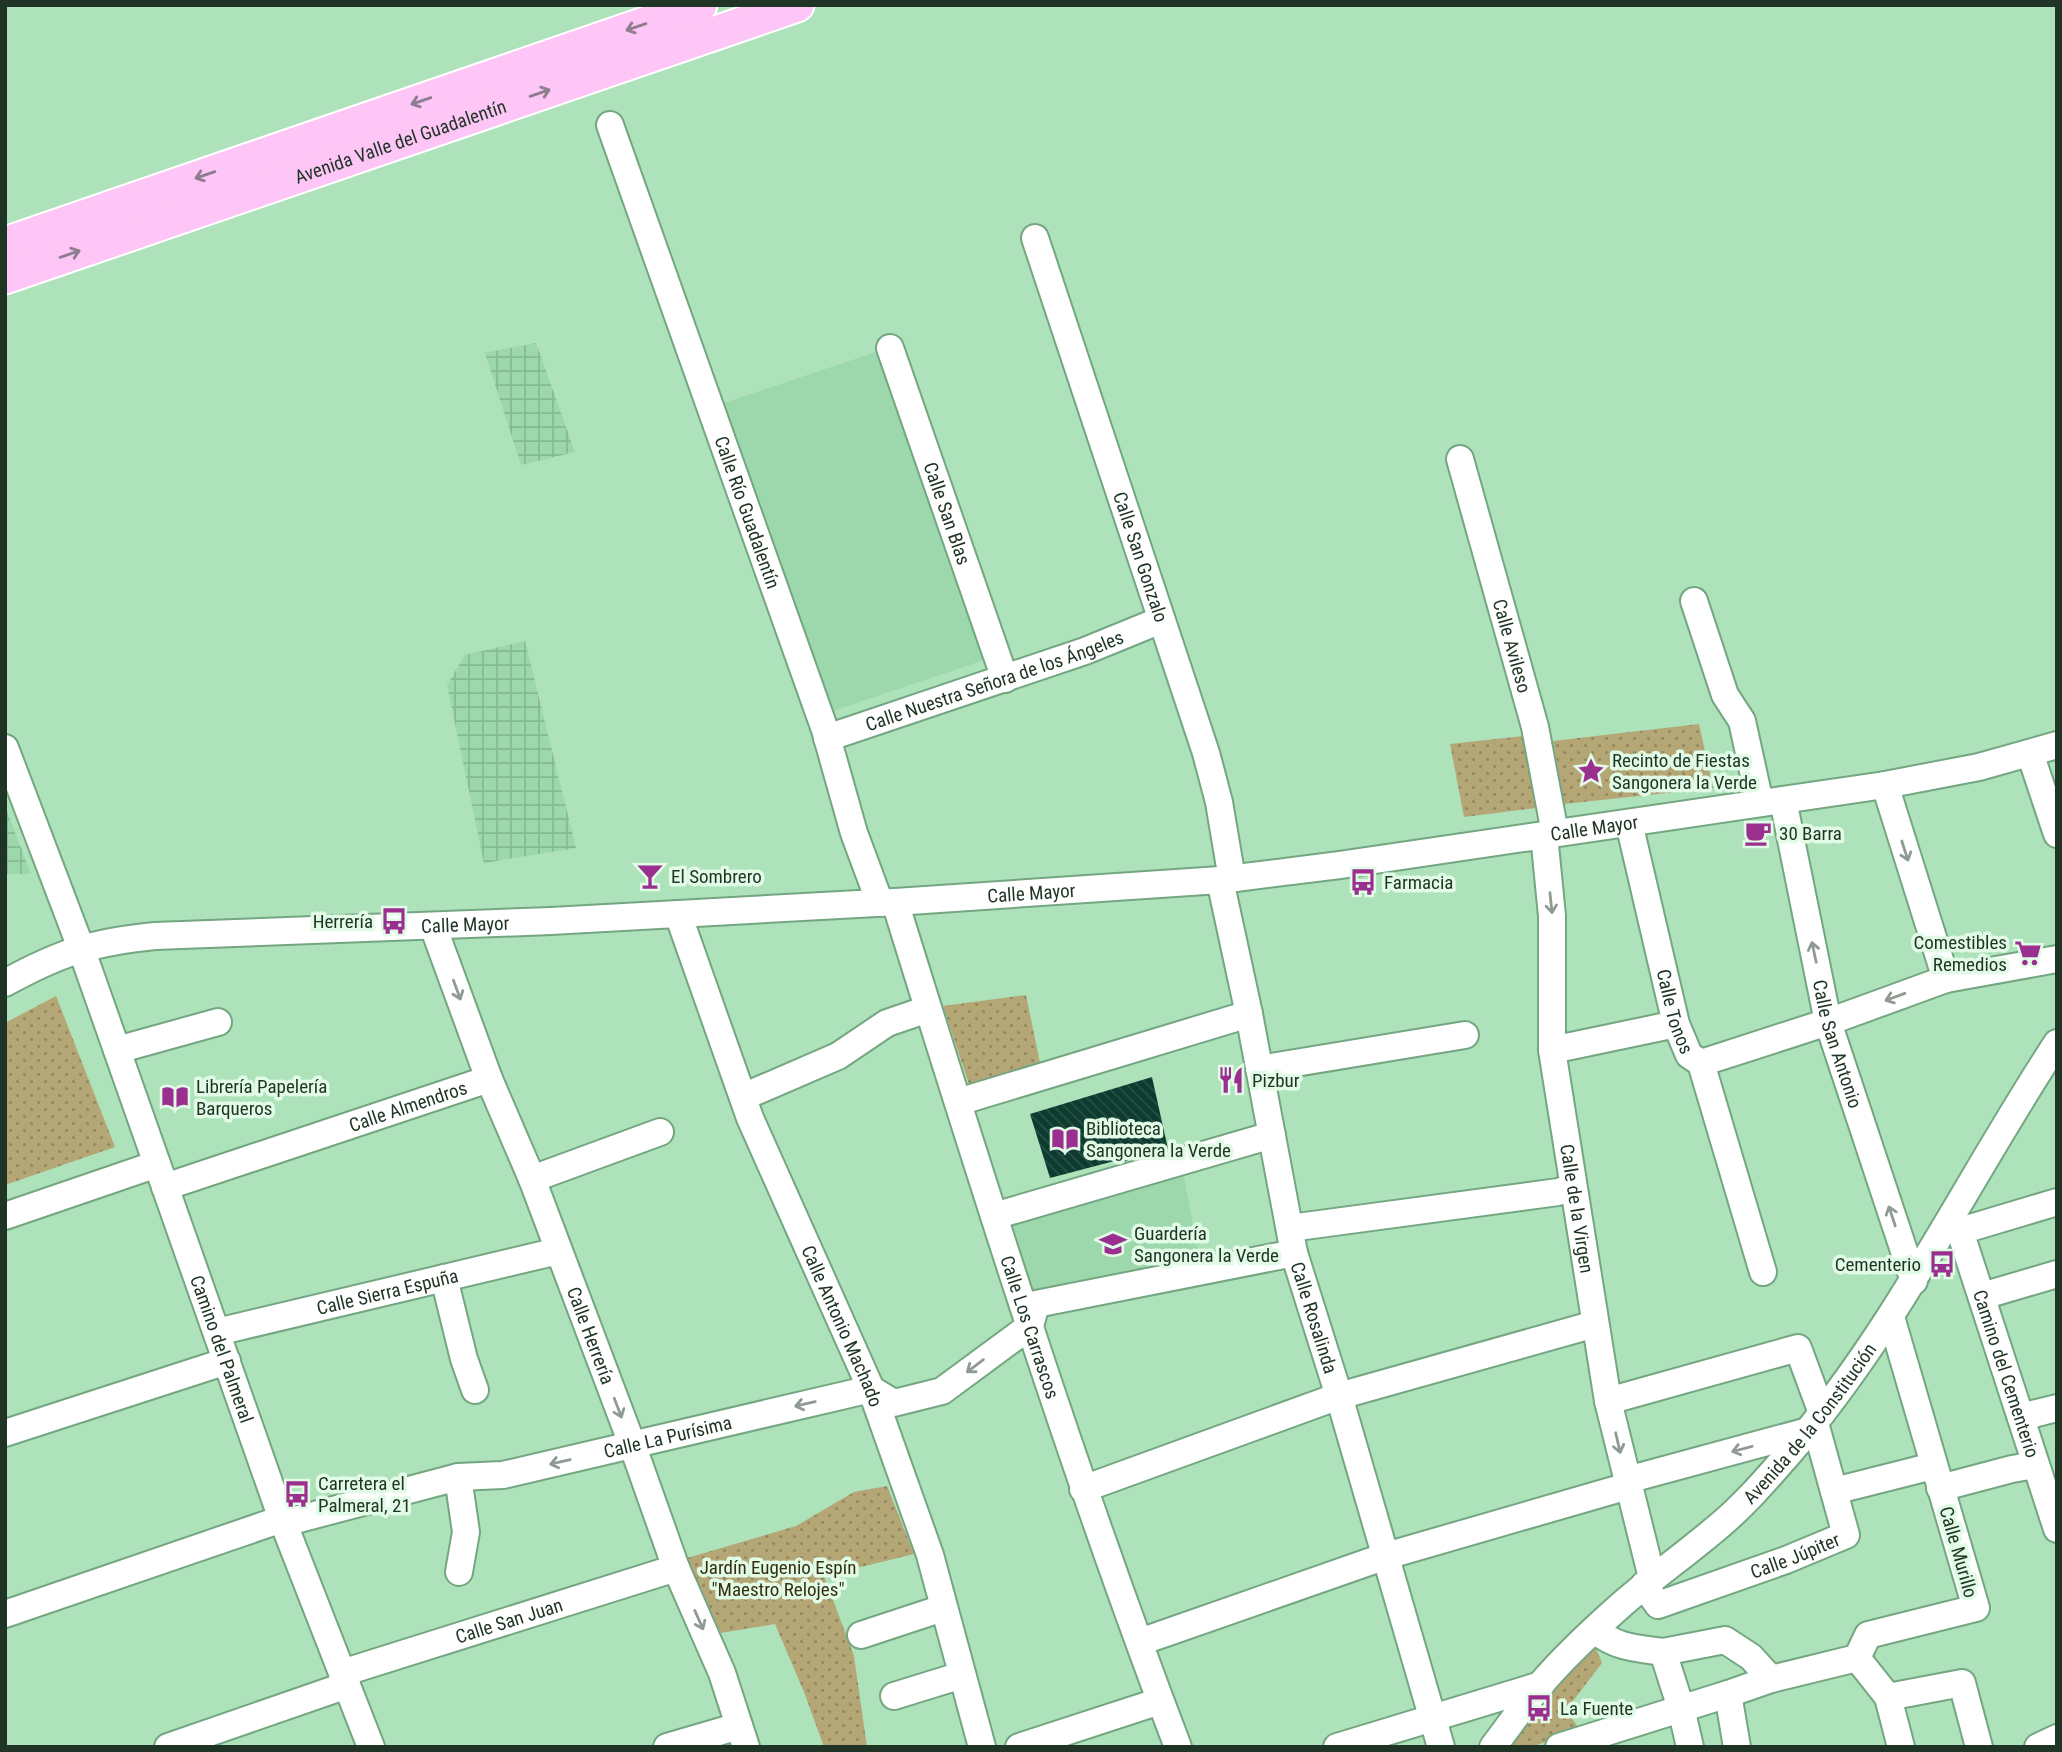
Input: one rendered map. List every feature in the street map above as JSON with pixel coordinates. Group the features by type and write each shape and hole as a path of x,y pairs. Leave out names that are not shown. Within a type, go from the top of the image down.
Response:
{"main road":[{"name":"Avenida Valle del Guadalentín","path":"5,244 701,5"},
{"name":"Avenida Valle del Guadalentín","path":"5,276 797,5"}],"street":[{"name":"Calle Río Guadalentín","path":"610,125 828,738 854,833 888,902"},
{"name":"Calle San Gonzalo","path":"1035,238 1206,753 1219,802 1226,879"},
{"name":"Calle San Blas","path":"890,348 1005,679"},
{"name":"Calle Avileso","path":"1460,459 1535,727 1550,834"},
{"name":"Calle San Antonio","path":"1695,601 1725,695 1742,722 1771,802 1828,1022 1914,1281"},
{"name":"Calle Nuestra Señora de los Ángeles","path":"828,738 1085,651 1160,620"},
{"name":"Calle Mayor","path":"5,983 53,958 81,948 134,938 678,914 1226,879 1885,785 1948,774 2057,745"},
{"name":"Camino del Palmeral","path":"5,748 81,948 283,1521 371,1747"},
{"path":"2030,753 2057,834"},
{"path":"1885,785 1946,979"},
{"name":"Calle Tonos","path":"1629,823 1676,1024 1689,1055 1701,1063 1763,1272"},
{"name":"Calle de la Virgen","path":"1550,834 1552,1049 1608,1401 1648,1581"},
{"name":"Calle Rosalinda","path":"1226,879 1292,1240 1441,1747"},
{"name":"Calle Los Carrascos","path":"888,902 928,1009 1083,1489 1178,1747"},
{"name":"Calle Antonio Machado","path":"678,914 743,1097 872,1389 930,1555 962,1675 975,1745"},
{"name":"Calle Herrería","path":"433,926 489,1079 532,1179 676,1568 722,1673 743,1736"},
{"path":"1701,1063 1828,1022 1946,979 2057,959"},
{"path":"743,1097 838,1056 887,1023 928,1009"},
{"path":"958,1102 1249,1014"},
{"path":"117,1050 218,1022"},
{"path":"1552,1049 1676,1024"},
{"path":"1259,1069 1465,1035"},
{"name":"Avenida de la Constitución","path":"1493,1747 1541,1685 1594,1630 1648,1581 1745,1503 1815,1422 1954,1227 2001,1130 2057,1043"},
{"name":"Calle Almendros","path":"5,1216 161,1175 489,1079"},
{"path":"532,1179 660,1132"},
{"path":"994,1216 1272,1135"},
{"path":"872,1389 894,1403 942,1391 1030,1325 1036,1304 1292,1240 1558,1192 1573,1187"},
{"path":"1954,1227 2057,1202"},
{"name":"Camino del Cementerio","path":"1954,1227 1982,1296 2057,1529"},
{"name":"Calle Sierra Espuña","path":"217,1332 558,1251"},
{"path":"1982,1296 2057,1274"},
{"path":"444,1278 464,1359 475,1390"},
{"name":"Calle Murillo","path":"1857,1658 1868,1635 1976,1608 1891,1317"},
{"path":"1083,1489 1339,1396 1595,1324"},
{"name":"Calle Júpiter","path":"1608,1401 1798,1348 1846,1535 1786,1560 1658,1605 1648,1581"},
{"path":"5,1433 227,1361"},
{"name":"Calle La Purísima","path":"5,1614 283,1521 458,1477 503,1475 872,1389"},
{"path":"2021,1417 2057,1408"},
{"path":"1140,1642 1386,1556 1628,1483 1815,1422"},
{"path":"1834,1491 2035,1465"},
{"path":"458,1477 466,1532 459,1572"},
{"name":"Calle San Juan","path":"168,1747 344,1679 676,1568"},
{"path":"861,1635 943,1608"},
{"path":"1594,1630 1608,1641 1623,1646 1663,1652 1725,1640 1751,1657 1771,1679"},
{"path":"1663,1652 1690,1747"},
{"path":"1559,1747 1771,1679 1857,1658 1888,1697 1901,1747"},
{"path":"894,1696 962,1675"},
{"path":"1888,1697 1962,1683 1979,1747"},
{"path":"1337,1747 1541,1685"},
{"path":"1728,1694 1737,1747"},
{"path":"1020,1747 1160,1701"},
{"path":"667,1747 743,1736"},
{"path":"2038,1747 2057,1738"}],"shaded area":[{"path":"536,343 575,452 521,465 485,353"},
{"path":"882,350 987,659 830,712 724,403"},
{"path":"525,641 576,848 484,863 447,685 465,655"},
{"path":"5,806 31,874 5,874"},
{"path":"1181,1162 1200,1260 1032,1294 994,1216"}],"green space":[{"path":"1699,724 1713,788 1564,804 1553,741"},
{"path":"1523,736 1536,808 1464,817 1450,744"},
{"path":"1026,995 1040,1063 969,1084 943,1006"},
{"path":"56,996 115,1147 5,1185 5,1023"},
{"name":"Jardín Eugenio Espín \"Maestro Relojes\"","path":"887,1486 914,1554 824,1576 854,1656 867,1747 824,1747 775,1624 721,1633 687,1558 796,1526 854,1492"},
{"path":"1594,1644 1602,1663 1566,1710 1580,1730 1531,1747 1510,1747 1514,1737 1552,1686"}],"building":[{"path":"1152,1077 1168,1149 1050,1178 1030,1114"}],"place":[{"name":"Recinto de Fiestas Sangonera la Verde","path":"1591,771"},
{"name":"30 Barra","path":"1758,833"},
{"name":"El Sombrero","path":"650,876"},
{"name":"Farmacia","path":"1363,882"},
{"name":"Herrería","path":"394,921"},
{"name":"Comestibles Remedios","path":"2028,953"},
{"name":"Pizbur","path":"1231,1080"},
{"name":"Librería Papelería Barqueros","path":"175,1097"},
{"name":"Biblioteca Sangonera la Verde","path":"1065,1139"},
{"name":"Guardería Sangonera la Verde","path":"1113,1244"},
{"name":"Cementerio","path":"1942,1264"},
{"name":"Carretera el Palmeral, 21","path":"297,1494"},
{"name":"La Fuente","path":"1539,1708"}]}
